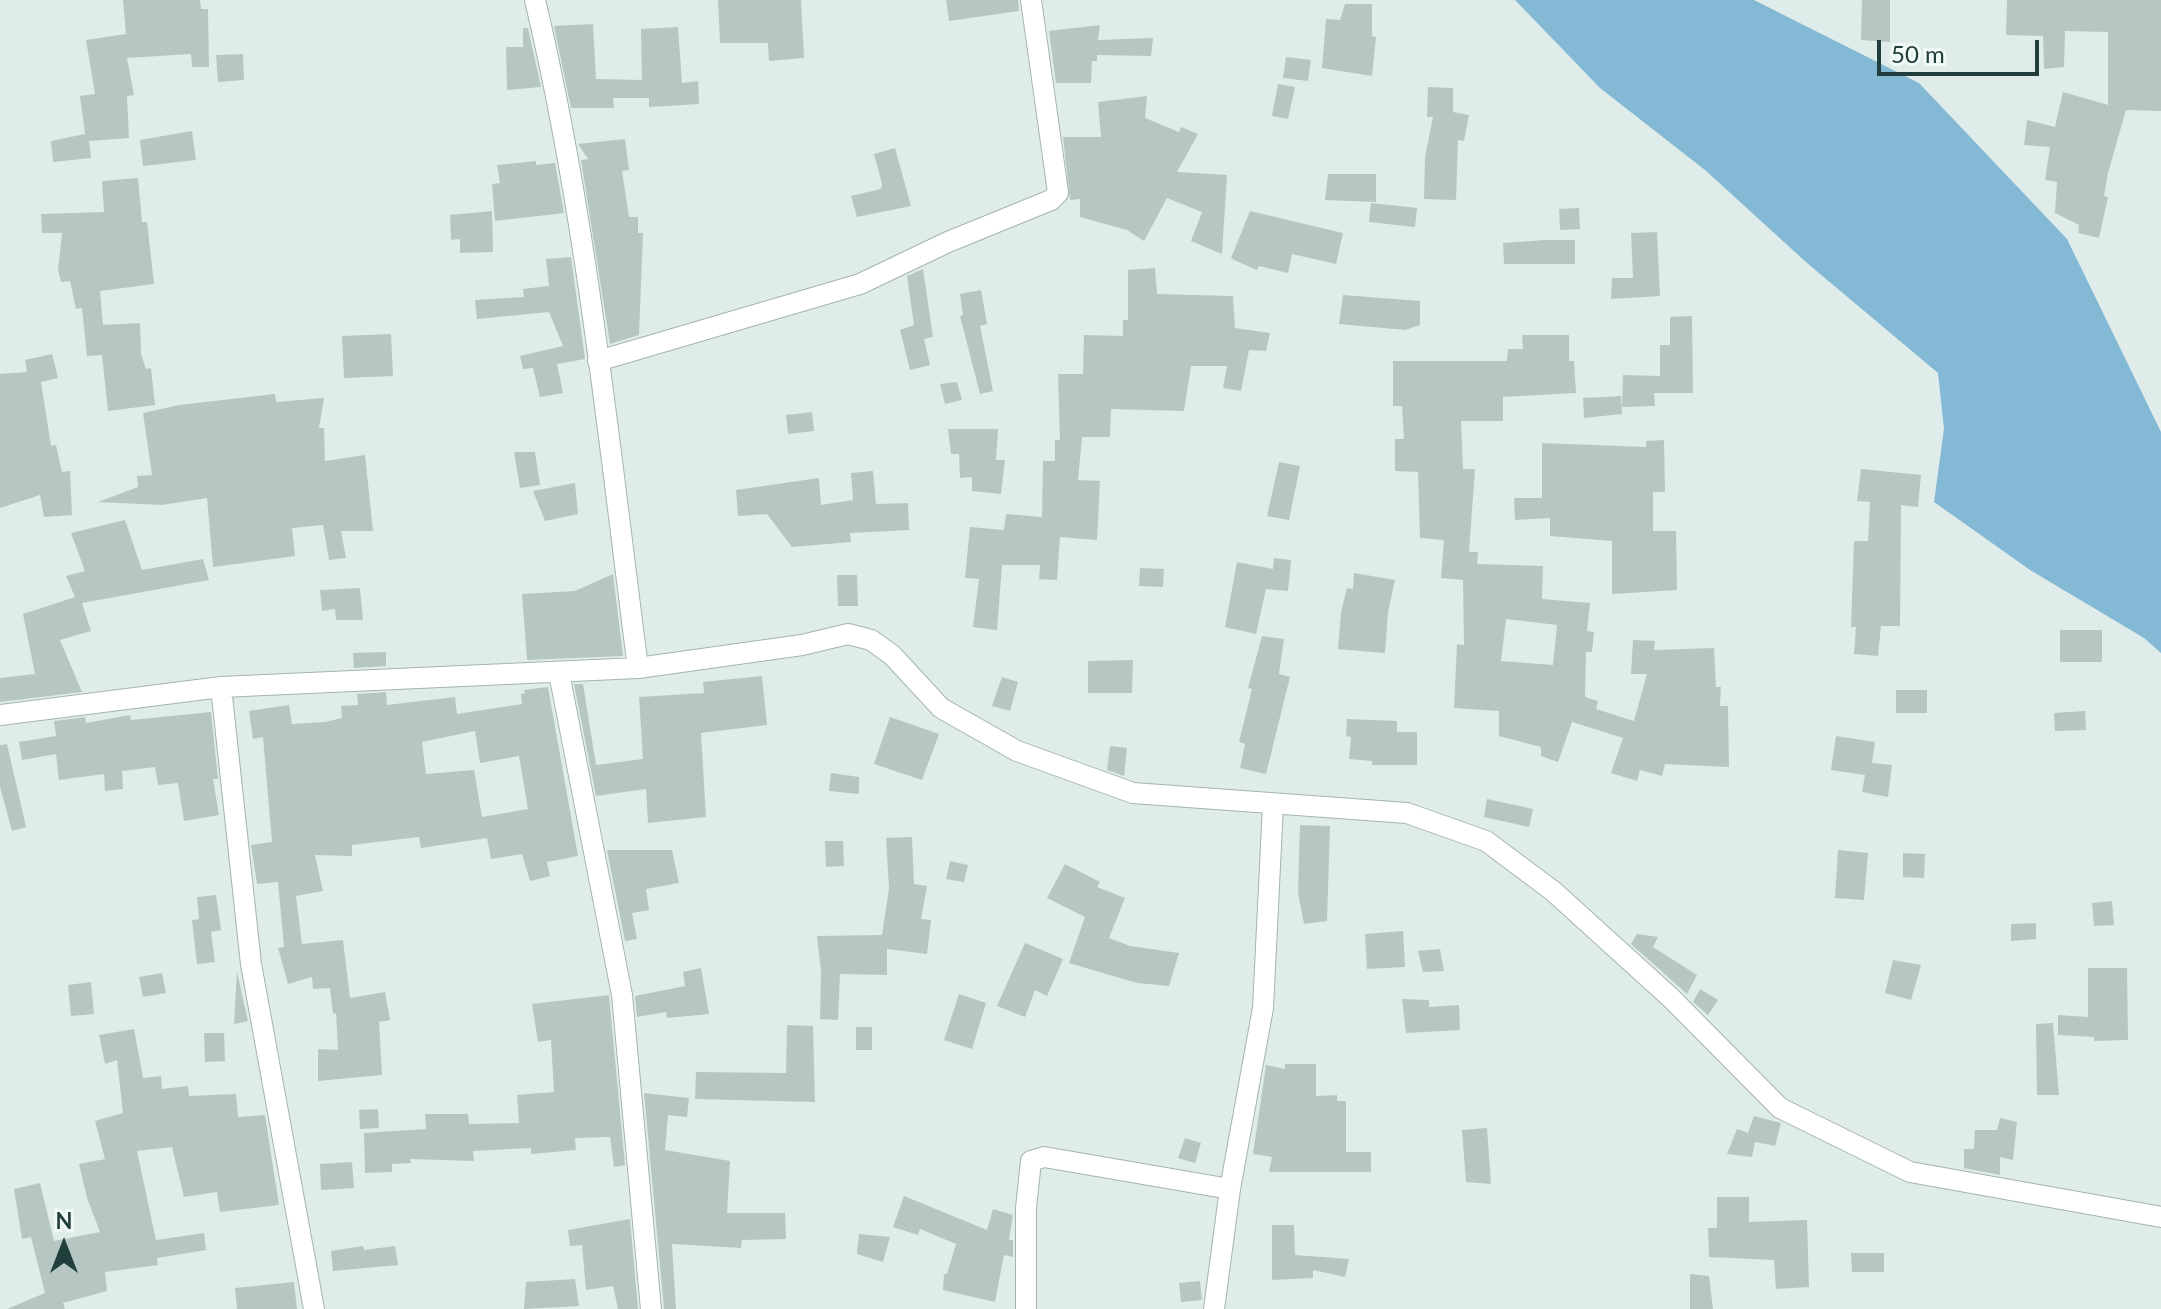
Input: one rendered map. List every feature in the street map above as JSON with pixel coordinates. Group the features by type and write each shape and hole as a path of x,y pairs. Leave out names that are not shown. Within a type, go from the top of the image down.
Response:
{"street":[{"path":"535,0 553,74 598,361 638,668"},
{"path":"598,361 860,284 948,242 1051,200 1058,193 1031,0"},
{"path":"0,715 221,687 638,668 802,645 848,634 871,640 892,655 941,708 1017,751 1133,793 1407,813 1486,841 1575,910 1671,998 1780,1108 1910,1172 2161,1217"},
{"path":"559,673 622,995 651,1309"},
{"path":"221,687 251,964 314,1309"},
{"path":"1214,1309 1230,1189 1263,1008 1273,805"},
{"path":"1026,1309 1026,1208 1031,1161 1044,1157 1230,1189"}],"water":[{"path":"1515,0 1754,0 1919,83 2067,239 2161,432 2161,653 2144,638 2030,570 1934,502 1944,429 1938,373 1807,263 1705,170 1600,88"}],"building":[{"path":"123,0 200,0 201,9 208,9 209,67 192,67 191,54 127,58 134,95 127,96 129,138 89,141 91,158 53,162 51,141 85,134 80,96 95,94 86,40 126,34"},
{"path":"718,0 801,0 804,58 769,61 768,43 720,43"},
{"path":"946,0 1018,0 1019,11 949,21"},
{"path":"1862,0 1890,0 1890,42 1861,40"},
{"path":"2007,0 2161,0 2161,111 2126,110 2108,173 2104,196 2108,197 2099,238 2078,233 2079,225 2055,213 2057,182 2045,180 2050,147 2024,145 2027,120 2055,127 2063,92 2108,105 2108,32 2065,31 2064,67 2044,69 2043,36 2006,35"},
{"path":"1345,4 1372,4 1372,36 1376,37 1372,76 1322,68 1326,19 1340,20"},
{"path":"593,24 596,79 642,80 641,29 678,27 682,83 698,81 699,104 649,107 649,98 613,98 614,108 571,108 554,26"},
{"path":"1100,25 1098,40 1153,38 1151,56 1097,55 1097,61 1092,61 1091,83 1056,83 1049,31"},
{"path":"523,28 528,28 541,87 507,90 506,47 523,47"},
{"path":"243,54 244,80 218,82 216,55"},
{"path":"1286,57 1311,60 1308,81 1283,78"},
{"path":"1278,84 1295,87 1288,119 1272,116"},
{"path":"1428,87 1453,88 1453,112 1469,115 1464,141 1458,140 1456,200 1424,199 1425,157 1433,117 1427,117"},
{"path":"1147,96 1145,118 1179,132 1181,127 1198,134 1177,172 1227,175 1222,254 1191,241 1202,212 1167,198 1144,241 1127,230 1080,217 1080,199 1070,200 1063,137 1101,137 1098,102"},
{"path":"192,131 196,160 143,166 140,140"},
{"path":"625,139 629,170 622,171 629,217 638,217 638,233 643,233 639,335 610,344 581,160 588,159 578,144"},
{"path":"895,148 911,206 857,217 851,196 881,189 874,154"},
{"path":"536,161 536,165 555,163 564,213 495,221 492,184 500,183 497,165"},
{"path":"1328,174 1376,174 1376,202 1325,200"},
{"path":"138,178 142,222 147,222 154,284 100,291 103,325 140,323 141,354 146,369 151,368 155,405 108,411 102,355 87,356 82,308 76,309 70,281 61,282 58,270 62,233 42,233 41,214 104,212 102,181"},
{"path":"1371,203 1417,208 1415,227 1369,222"},
{"path":"1579,208 1580,229 1560,230 1559,209"},
{"path":"492,211 493,252 460,253 460,239 451,240 450,215"},
{"path":"1250,211 1343,233 1336,264 1292,254 1288,273 1259,266 1257,270 1234,260 1231,258"},
{"path":"1657,232 1660,296 1611,299 1612,278 1633,278 1631,233"},
{"path":"1575,240 1575,264 1504,264 1503,243"},
{"path":"571,257 585,359 557,364 563,393 540,397 533,368 523,369 520,356 563,346 549,312 477,319 475,300 524,297 523,289 549,286 546,259"},
{"path":"1155,268 1157,294 1233,296 1235,328 1270,333 1266,351 1249,350 1241,391 1223,388 1227,366 1191,366 1184,411 1111,409 1110,437 1082,437 1078,480 1100,481 1097,540 1060,537 1057,580 1039,579 1040,565 1002,565 997,630 973,627 979,579 965,578 970,527 1004,530 1006,514 1042,517 1043,461 1055,461 1055,440 1060,440 1058,374 1083,374 1084,335 1123,336 1123,320 1128,320 1128,270"},
{"path":"923,269 933,337 924,339 930,365 910,370 900,330 914,325 907,276"},
{"path":"981,290 987,324 980,326 993,391 980,394 960,316 963,315 960,294"},
{"path":"1343,295 1420,301 1420,325 1405,330 1339,324"},
{"path":"1692,316 1693,393 1654,393 1655,406 1622,407 1623,375 1660,376 1660,345 1670,345 1670,317"},
{"path":"391,334 393,376 344,378 342,336"},
{"path":"1522,335 1569,335 1569,361 1574,361 1576,393 1503,397 1503,421 1461,421 1463,469 1475,469 1469,552 1478,552 1477,564 1543,566 1542,599 1590,603 1587,631 1594,632 1592,652 1586,652 1585,697 1598,701 1596,709 1634,721 1647,674 1631,674 1633,640 1655,641 1654,650 1714,648 1716,687 1721,687 1720,706 1728,706 1729,767 1665,764 1662,776 1640,770 1637,781 1611,773 1623,738 1572,722 1558,762 1541,756 1541,747 1499,736 1499,711 1454,708 1457,644 1464,645 1463,580 1441,578 1444,540 1420,538 1418,472 1395,471 1395,439 1404,439 1402,406 1393,406 1393,361 1507,361 1508,349 1523,349","holes":["1506,619 1557,625 1553,665 1501,661"]},
{"path":"52,354 58,378 41,382 51,446 56,445 62,472 70,471 72,515 44,517 40,495 0,508 0,374 27,372 25,360"},
{"path":"957,382 962,400 945,404 940,384"},
{"path":"275,394 276,402 324,398 319,428 324,428 325,461 365,455 373,531 341,531 346,558 329,560 323,525 292,528 295,556 213,567 207,498 162,505 98,502 138,487 137,476 152,475 143,413 179,405"},
{"path":"1621,396 1622,414 1584,418 1583,398"},
{"path":"812,412 814,431 788,434 786,415"},
{"path":"948,429 998,429 996,460 1005,460 1001,494 972,491 972,477 960,478 959,454 951,454"},
{"path":"1664,440 1665,492 1653,492 1653,531 1676,531 1677,590 1612,594 1612,541 1550,536 1550,518 1515,520 1514,498 1542,498 1542,443 1646,447 1646,441"},
{"path":"514,452 535,452 540,485 520,488"},
{"path":"1279,462 1300,466 1289,520 1267,516"},
{"path":"1861,469 1921,475 1918,507 1901,505 1900,626 1881,626 1878,656 1854,654 1856,627 1851,627 1854,541 1868,541 1870,502 1857,501"},
{"path":"873,471 876,504 908,503 909,530 850,533 851,542 792,547 767,514 738,516 736,490 819,478 821,505 853,500 851,473"},
{"path":"575,483 578,514 545,521 533,491"},
{"path":"125,520 142,570 203,559 209,580 82,603 91,631 60,640 82,692 0,702 0,678 35,674 23,614 75,597 66,576 85,571 71,533"},
{"path":"1274,558 1291,560 1288,591 1266,589 1256,634 1225,627 1237,562 1273,569"},
{"path":"1140,568 1164,569 1163,587 1139,586"},
{"path":"1354,573 1395,580 1388,612 1385,653 1338,649 1341,612 1347,588 1353,589"},
{"path":"613,574 623,656 527,660 522,594 575,591"},
{"path":"837,575 857,575 858,606 838,606"},
{"path":"360,588 363,620 336,620 335,609 322,611 320,590"},
{"path":"2060,630 2102,630 2102,662 2060,662"},
{"path":"1262,636 1284,639 1279,674 1290,677 1266,774 1240,768 1245,744 1239,742 1252,689 1248,688"},
{"path":"386,652 386,666 354,668 353,653"},
{"path":"1133,660 1132,693 1088,693 1088,661"},
{"path":"762,676 767,725 701,733 706,817 648,823 646,789 596,796 574,684 583,684 596,765 643,759 639,697 704,693 703,682"},
{"path":"1002,677 1018,682 1010,711 992,706"},
{"path":"548,687 578,856 547,862 550,876 530,881 522,854 491,859 487,838 421,848 419,837 352,845 352,856 315,855 323,891 296,896 302,944 343,940 350,998 385,992 390,1020 379,1022 382,1075 318,1081 318,1049 338,1050 336,1013 333,1014 330,988 313,989 312,977 288,984 278,948 284,947 278,882 257,884 251,845 272,842 263,737 253,739 249,711 289,705 292,724 325,722 342,718 341,706 358,705 357,694 386,692 387,705 455,697 457,714 522,704 521,694 525,693 524,690","holes":["475,731 480,763 519,756 528,809 482,817 474,770 426,774 422,742"]},
{"path":"1896,690 1927,690 1927,713 1896,713"},
{"path":"2085,711 2086,730 2055,731 2054,713"},
{"path":"211,712 218,779 213,779 219,815 184,821 178,783 158,785 155,767 122,771 123,789 105,791 104,774 59,780 56,754 22,760 19,742 56,736 54,721 85,717 86,723 130,715 131,720"},
{"path":"890,717 939,734 922,780 874,764"},
{"path":"1347,719 1397,721 1397,732 1417,732 1417,765 1372,765 1372,761 1349,759 1351,737 1346,736"},
{"path":"1836,736 1875,742 1872,763 1892,765 1888,797 1862,792 1865,775 1831,770"},
{"path":"7,744 26,827 12,831 0,787 0,745"},
{"path":"1110,746 1127,748 1124,776 1107,770"},
{"path":"831,773 859,777 859,794 829,791"},
{"path":"1487,799 1533,809 1529,827 1484,817"},
{"path":"1300,825 1330,826 1327,921 1304,924 1298,893"},
{"path":"912,837 914,884 927,886 921,919 931,920 927,954 887,949 887,975 840,974 838,1020 820,1019 821,972 817,936 882,935 889,888 886,838"},
{"path":"825,841 843,841 844,866 826,867"},
{"path":"607,850 672,850 679,883 646,889 649,910 632,913 637,939 625,941"},
{"path":"1838,850 1868,853 1864,900 1835,898"},
{"path":"1903,853 1925,854 1924,878 1903,877"},
{"path":"950,861 968,865 964,882 946,879"},
{"path":"1065,864 1100,882 1097,887 1125,898 1109,938 1130,946 1179,953 1169,986 1137,983 1069,963 1085,917 1047,898"},
{"path":"216,895 221,930 211,932 215,962 197,964 192,920 199,919 197,897"},
{"path":"2112,901 2114,925 2094,926 2092,903"},
{"path":"2036,923 2036,939 2011,941 2011,924"},
{"path":"1403,931 1405,967 1367,969 1365,934"},
{"path":"1637,934 1658,937 1653,947 1697,975 1687,994 1631,944"},
{"path":"1025,943 1063,959 1047,996 1035,990 1025,1017 997,1006"},
{"path":"1440,949 1444,971 1423,972 1418,951"},
{"path":"1893,960 1921,965 1911,1000 1885,993"},
{"path":"701,968 709,1014 667,1018 666,1012 637,1017 635,996 685,986 683,972"},
{"path":"2088,968 2127,968 2128,1040 2094,1041 2094,1037 2058,1035 2058,1015 2088,1017"},
{"path":"237,972 248,1021 234,1024"},
{"path":"162,973 166,993 143,997 139,977"},
{"path":"91,982 94,1014 71,1016 68,985"},
{"path":"1700,989 1718,1000 1708,1015 1693,1002"},
{"path":"959,994 986,1003 972,1049 944,1040"},
{"path":"609,995 625,1165 614,1167 610,1137 575,1138 576,1150 531,1154 531,1148 473,1151 474,1161 410,1159 411,1163 392,1164 392,1172 365,1173 364,1133 426,1129 425,1114 468,1114 469,1124 519,1123 517,1095 554,1092 551,1040 538,1042 532,1004"},
{"path":"1402,999 1429,1000 1429,1007 1459,1005 1460,1030 1406,1033"},
{"path":"2053,1023 2059,1095 2037,1095 2036,1024"},
{"path":"787,1025 813,1026 815,1102 695,1099 696,1072 786,1073"},
{"path":"856,1027 872,1027 872,1050 856,1050"},
{"path":"134,1029 143,1078 161,1076 162,1089 188,1086 189,1096 236,1094 238,1117 265,1115 279,1205 220,1212 217,1192 184,1197 172,1147 137,1151 156,1240 204,1233 206,1250 157,1258 158,1265 105,1272 107,1291 63,1303 65,1309 7,1309 45,1293 31,1237 22,1239 14,1189 40,1183 54,1241 100,1232 79,1164 105,1159 95,1121 123,1113 117,1060 105,1064 99,1035"},
{"path":"204,1033 224,1033 225,1061 205,1062"},
{"path":"1285,1064 1316,1064 1316,1096 1337,1095 1337,1101 1346,1101 1346,1152 1371,1152 1371,1172 1269,1172 1272,1157 1253,1154 1266,1065 1285,1069"},
{"path":"644,1093 689,1098 687,1117 668,1115 665,1150 730,1161 727,1213 785,1213 786,1239 742,1240 741,1248 672,1244 676,1309 664,1309"},
{"path":"378,1109 379,1128 360,1129 359,1110"},
{"path":"1754,1116 1781,1123 1775,1146 1755,1142 1752,1157 1727,1154 1737,1129 1748,1133"},
{"path":"2000,1118 2017,1122 2013,1160 2000,1157 2000,1175 1964,1168 1964,1149 1974,1149 1975,1130 1997,1130"},
{"path":"1487,1128 1491,1184 1466,1182 1462,1130"},
{"path":"1185,1138 1201,1143 1195,1163 1178,1158"},
{"path":"352,1162 354,1188 321,1190 320,1164"},
{"path":"904,1196 987,1230 993,1209 1013,1215 1009,1240 1013,1240 1013,1257 1004,1255 995,1302 943,1290 944,1274 947,1274 956,1244 920,1229 918,1235 893,1227"},
{"path":"1717,1197 1749,1197 1749,1222 1807,1220 1809,1287 1776,1289 1774,1260 1709,1257 1708,1228 1717,1228"},
{"path":"630,1219 638,1309 618,1309 613,1286 586,1290 582,1245 570,1246 568,1230"},
{"path":"1272,1225 1294,1225 1295,1255 1349,1259 1345,1277 1313,1270 1313,1278 1272,1280"},
{"path":"859,1234 890,1237 883,1262 857,1254"},
{"path":"363,1246 364,1250 395,1246 398,1265 333,1271 331,1251"},
{"path":"1851,1253 1884,1253 1884,1272 1852,1272"},
{"path":"1690,1274 1709,1276 1713,1309 1690,1309"},
{"path":"575,1279 579,1306 524,1309 526,1282"},
{"path":"1200,1281 1202,1300 1181,1302 1179,1283"},
{"path":"294,1282 297,1309 237,1309 235,1288"}]}
